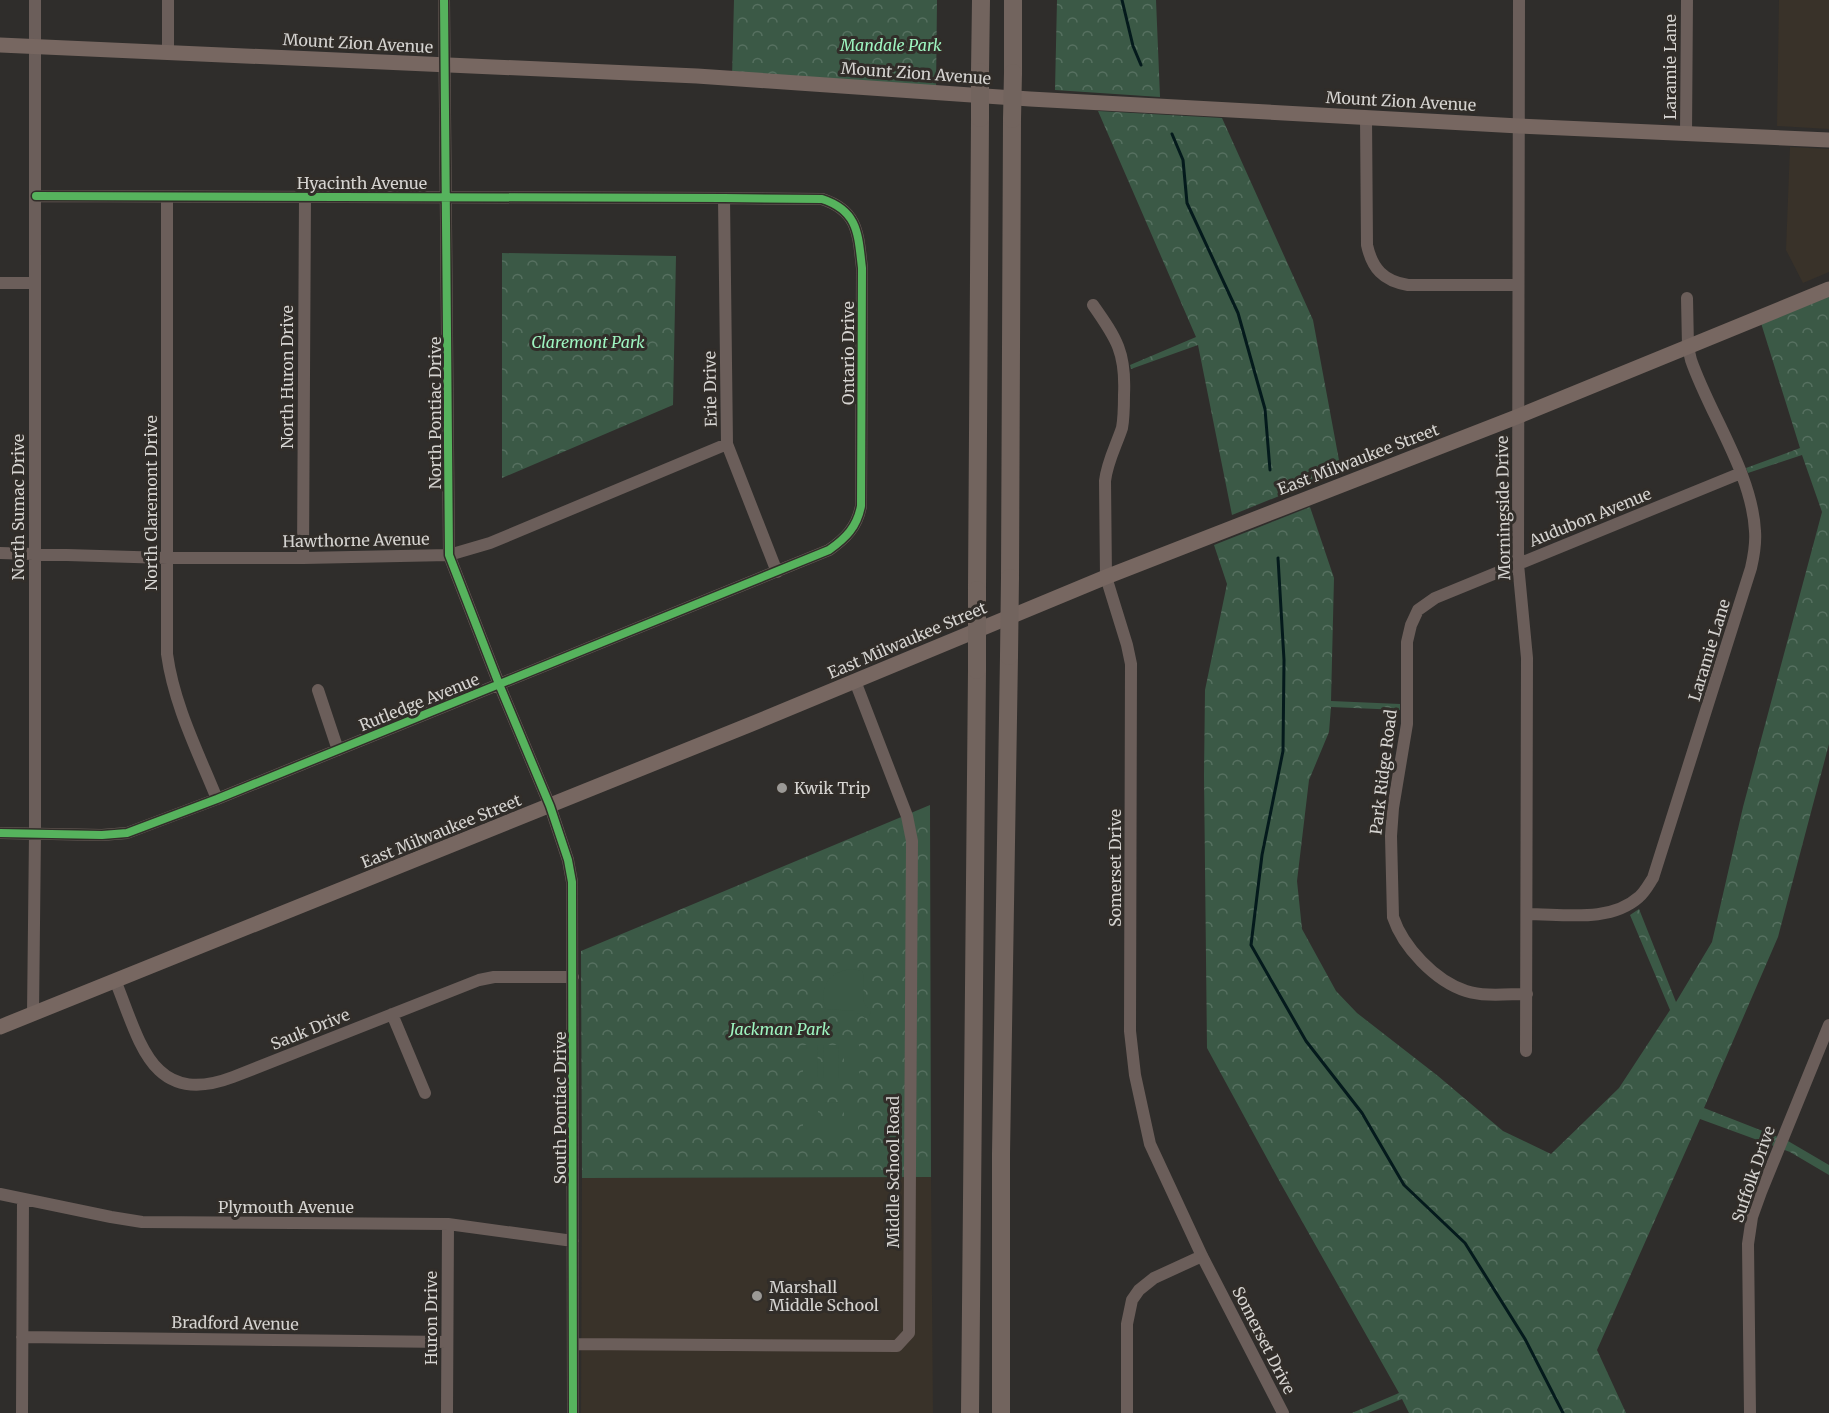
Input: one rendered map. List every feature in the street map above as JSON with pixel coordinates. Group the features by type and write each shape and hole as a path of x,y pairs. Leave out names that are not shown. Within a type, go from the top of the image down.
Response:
{"highway":[{"path":"970,1413 981,0"},
{"path":"1001,1413 1001,1154 1010,578 1013,0"}],"main road":[{"name":"Mount Zion Avenue","path":"0,45 721,78 1030,99 1519,126 1829,140"},
{"name":"East Milwaukee Street","path":"0,1027 749,726 1106,578 1519,416 1829,289"}],"street":[{"name":"North Sumac Drive","path":"33,1014 35,0"},
{"path":"168,0 168,53"},
{"name":"North Pontiac Drive","path":"444,0 449,555 550,806"},
{"name":"Morningside Drive","path":"1519,0 1518,564 1527,658 1526,1051"},
{"name":"Laramie Lane","path":"1686,134 1687,0"},
{"path":"1366,117 1366,245 1376,270 1392,281 1408,285 1518,285"},
{"name":"Hyacinth Avenue","path":"36,196 724,198 822,199 831,202"},
{"name":"North Huron Drive","path":"303,558 305,196"},
{"name":"North Claremont Drive","path":"167,197 167,654 178,703 217,799"},
{"name":"Erie Drive","path":"724,198 727,444 777,572"},
{"name":"Ontario Drive","path":"831,202 852,217 858,233 862,268 862,485 859,516"},
{"path":"0,283 35,283"},
{"name":"Laramie Lane","path":"1527,914 1596,915 1614,912 1641,896 1653,878 1751,568 1755,546 1754,518 1741,473 1698,379 1688,347 1687,298"},
{"name":"Somerset Drive","path":"1094,305 1115,337 1125,372 1123,423 1107,465 1105,481 1106,578 1131,664 1131,1031 1135,1075 1150,1144 1202,1256 1283,1413"},
{"name":"Hawthorne Avenue","path":"0,553 167,558 449,555 490,543 727,444"},
{"name":"Audubon Avenue","path":"1407,642 1418,610 1429,601 1741,473"},
{"name":"Rutledge Avenue","path":"0,834 102,835 127,833 217,799 829,550 845,539 859,516"},
{"name":"Park Ridge Road","path":"1407,642 1407,724 1393,808 1391,836 1391,906 1395,923 1403,940 1423,962 1458,987 1475,993 1527,994"},
{"name":"Middle School Road","path":"573,1344 897,1346 909,1333 912,841 907,816 855,681"},
{"path":"318,690 338,750"},
{"name":"South Pontiac Drive","path":"550,806 568,860 572,882 573,1413"},
{"name":"Sauk Drive","path":"115,980 145,1053 153,1064 170,1079 193,1086 208,1086 478,980 494,977 573,977"},
{"path":"392,1014 425,1093"},
{"name":"Suffolk Drive","path":"1750,1413 1748,1244 1752,1217 1780,1142 1829,1025"},
{"name":"Plymouth Avenue","path":"0,1194 142,1222 448,1224 573,1241"},
{"path":"22,1413 23,1199"},
{"name":"Huron Drive","path":"447,1413 448,1224"},
{"path":"1127,1413 1127,1324 1132,1300 1139,1290 1154,1278 1202,1256"},
{"name":"Bradford Avenue","path":"22,1337 447,1342"}],"shaded area":[{"path":"1779,0 1829,0 1829,129 1777,126"},
{"path":"1790,147 1829,149 1829,272 1803,283 1786,250"},
{"name":"Marshall Middle School","path":"931,1177 933,1413 581,1413 582,1178"}],"green space":[{"name":"Mandale Park","path":"734,0 937,0 936,92 732,78"},
{"path":"1057,0 1156,0 1160,97 1055,90"},
{"path":"1098,111 1222,118 1313,320 1341,471 1232,515 1198,345 1131,369 1130,365 1196,337"},
{"name":"Claremont Park","path":"502,253 676,256 673,405 502,478"},
{"path":"1829,296 1829,744 1778,937 1704,1108 1788,1141 1829,1165 1829,1175 1790,1152 1700,1119 1597,1350 1626,1413 1409,1413 1402,1399 1368,1413 1352,1413 1399,1393 1207,1048 1205,690 1227,584 1214,545 1310,507 1334,578 1331,701 1400,704 1400,710 1331,707 1329,732 1309,780 1297,881 1302,929 1336,991 1357,1013 1438,1076 1503,1131 1551,1154 1619,1088 1670,1010 1630,915 1639,909 1676,1002 1712,942 1743,807 1822,512 1802,455 1748,473 1746,468 1800,448 1761,323"},
{"name":"Jackman Park","path":"930,805 931,1177 582,1178 581,951"},
{"path":"853,969 862,971 863,974 864,1003 871,1012 865,1018 855,1011 826,1009 824,1001 825,987 832,976"},
{"path":"803,1045 818,1045 817,1077 803,1077"},
{"path":"824,1045 839,1045 838,1078 823,1078"},
{"path":"844,1045 859,1045 859,1078 844,1078"},
{"path":"803,1102 818,1102 818,1135 803,1135"},
{"path":"838,1102 838,1135 823,1135 823,1103"},
{"path":"844,1103 858,1103 858,1135 844,1135"}],"waterway":[{"path":"1122,0 1133,46 1141,65"},
{"path":"1172,134 1183,160 1187,203 1238,313 1265,409 1270,470"},
{"path":"1278,558 1284,660 1283,751 1262,855 1251,945 1306,1041 1362,1113 1404,1185 1465,1243 1525,1339 1563,1413"}],"cycle path":[{"path":"444,0 449,555 550,806 568,860 572,882 573,1413"},
{"path":"0,833 102,835 127,833 217,799 829,550 850,531 857,520 861,506 862,268 857,235 850,217 834,204 822,199 36,196"}],"place":[{"name":"Kwik Trip","path":"782,788"},
{"name":"Marshall Middle School","path":"757,1296"}]}
